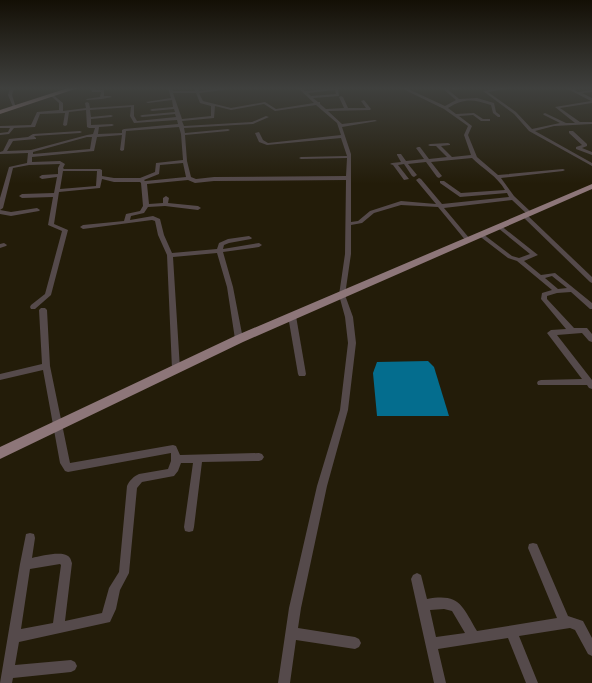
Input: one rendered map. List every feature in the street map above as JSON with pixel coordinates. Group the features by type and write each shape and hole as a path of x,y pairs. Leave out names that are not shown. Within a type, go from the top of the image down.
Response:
{"main road":[{"path":"0,453 238,339 342,296 592,186"}],"street":[{"path":"0,127 33,126 35,120"},
{"path":"65,120 65,125"},
{"path":"89,120 89,127 112,125"},
{"path":"135,120 136,122 228,124 251,120"},
{"path":"180,120 184,134 185,160 189,178"},
{"path":"30,154 45,148 124,130 195,120"},
{"path":"227,120 228,124"},
{"path":"284,683 292,633 322,486 347,389 352,344 349,317 342,296 348,254 349,158 344,136 335,120"},
{"path":"460,120 470,126 466,135 474,156 509,191 526,214 591,278"},
{"path":"482,120 489,120"},
{"path":"521,120 532,130 591,162"},
{"path":"557,120 565,124 585,145"},
{"path":"574,120 579,124"},
{"path":"340,126 375,121"},
{"path":"532,130 565,124 592,123"},
{"path":"46,138 10,140 2,153 30,154 91,150 97,126"},
{"path":"0,134 9,133 13,127"},
{"path":"122,150 124,130"},
{"path":"184,134 228,130"},
{"path":"29,139 32,136 80,132"},
{"path":"257,132 261,141 267,144 344,136"},
{"path":"45,148 54,134"},
{"path":"591,142 578,148 592,154"},
{"path":"438,144 450,159"},
{"path":"430,145 448,144"},
{"path":"418,148 440,179 460,195 509,191"},
{"path":"30,154 30,164"},
{"path":"399,155 468,240"},
{"path":"406,179 394,164 474,156"},
{"path":"301,158 349,158"},
{"path":"142,181 157,173 158,164 185,160"},
{"path":"0,208 11,167 30,164 62,163 52,227 62,227 65,230 50,290 45,299 33,307"},
{"path":"22,196 98,189 100,170 97,168 60,172 42,177"},
{"path":"496,177 563,170"},
{"path":"100,177 114,180 142,181 189,178 195,181 214,178 349,178"},
{"path":"142,181 146,206"},
{"path":"348,224 360,222 372,212 401,203 441,206 513,198"},
{"path":"127,222 128,215 142,212 146,206 165,201 198,208"},
{"path":"0,212 11,214 37,210"},
{"path":"83,227 156,219 170,256 176,369"},
{"path":"500,227 534,255 519,260"},
{"path":"480,235 519,260 557,291"},
{"path":"238,339 230,287 220,251 220,244 249,238"},
{"path":"170,256 259,245"},
{"path":"540,277 553,274 592,307"},
{"path":"572,330 544,299 544,294 573,290"},
{"path":"14,636 103,620 109,614 115,588 124,573 132,486 134,482 144,476 172,473 176,468 175,451 168,450 68,468 65,463 46,366 43,310"},
{"path":"292,316 302,374"},
{"path":"590,384 551,333 592,328"},
{"path":"582,330 592,339"},
{"path":"0,376 46,366"},
{"path":"541,382 590,384"},
{"path":"176,459 259,457"},
{"path":"189,527 198,459"},
{"path":"30,538 7,678 72,666"},
{"path":"532,548 566,622"},
{"path":"25,564 60,559 65,560 67,563 58,628"},
{"path":"417,579 440,683"},
{"path":"423,606 445,601 454,605 474,637"},
{"path":"431,644 575,622 579,625 592,650"},
{"path":"511,631 532,683"},
{"path":"292,633 355,643"}],"water":[{"path":"428,361 434,367 449,416 377,416 373,373 377,362"}]}
